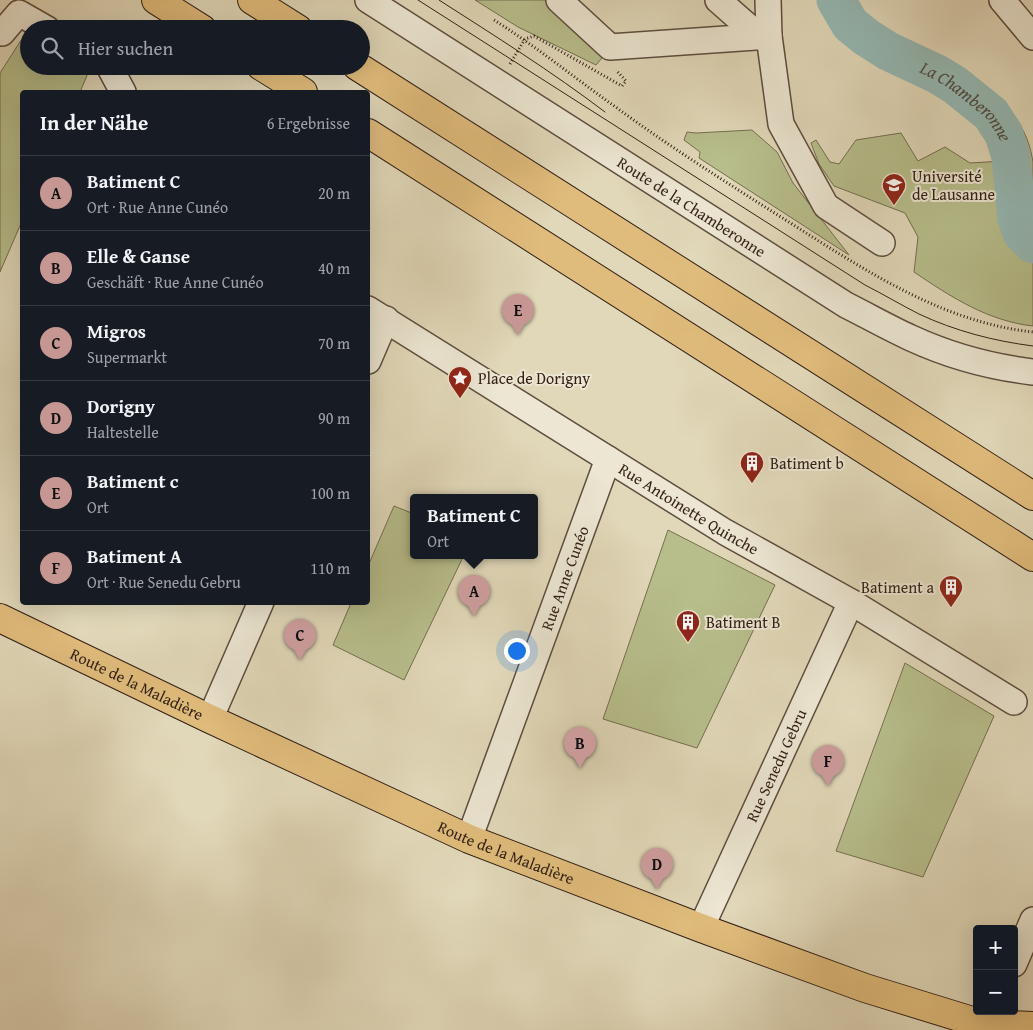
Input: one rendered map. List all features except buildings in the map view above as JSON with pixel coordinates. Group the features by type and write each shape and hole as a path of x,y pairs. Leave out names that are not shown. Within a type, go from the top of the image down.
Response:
{"main road":[{"path":"156,0 188,20"},
{"path":"252,0 284,20"},
{"path":"370,74 1033,496"},
{"path":"276,75 300,90"},
{"path":"370,134 1033,558"},
{"name":"Route de la Maladière","path":"0,618 210,719 469,838 701,928 865,988 983,1022 1033,1026"}],"street":[{"name":"Route de la Chamberonne","path":"368,0 846,305 912,339 946,353 991,366 1033,372"},
{"path":"559,0 610,47 765,37"},
{"path":"718,0 765,37"},
{"path":"768,0 765,37 781,124 826,206 882,244"},
{"path":"1002,0 1033,37"},
{"path":"2,33 19,12 32,20"},
{"path":"114,75 122,90"},
{"path":"370,351 377,314"},
{"name":"Rue Antoinette Quinche","path":"377,314 725,532 851,602 1014,702"},
{"name":"Rue Anne Cunéo","path":"469,838 608,459"},
{"name":"Rue Senedu Gebru","path":"701,928 851,602"},
{"path":"210,719 260,605"},
{"path":"1018,955 1033,920"}],"path":[{"path":"494,20 525,39 617,108 694,162 862,269 938,308 973,320 1014,330 1033,332"},
{"path":"508,69 525,39 534,36 622,86 626,81 615,68"}],"green space":[{"path":"475,0 550,0 592,39 592,48 602,58 596,65 518,27"},
{"path":"20,42 20,75 87,75 81,90 20,90 20,226 0,272 0,73"},
{"path":"998,98 1025,134 1033,162 1033,326 1001,319 985,313 956,299 914,272 918,237 905,213 834,186 819,164 811,143 816,140 830,162 839,164 856,140 901,133 918,161 945,147 970,163 1003,161 1020,156 1006,125 990,102"},
{"path":"752,130 777,152 793,183 849,255 699,158 700,152 684,140 687,132"},
{"path":"394,506 410,512 410,559 462,559 404,680 333,645 350,605 370,605 370,561"},
{"path":"668,530 775,585 697,748 603,719"},
{"path":"905,663 994,716 923,877 836,851"}],"waterway":[{"name":"La Chamberonne","path":"836,0 850,24 866,37 888,51 937,74 955,85 991,114 1004,134 1011,157 1017,218 1022,233 1033,244"}],"tram line":[{"path":"418,0 865,285 919,314 947,325 989,338 1033,346"},
{"path":"439,0 544,68 605,112"}],"place":[{"name":"Université de Lausanne","path":"894,206"},
{"name":"Batiment c","path":"518,335"},
{"name":"Place de Dorigny","path":"460,399"},
{"name":"Batiment b","path":"752,484"},
{"name":"Batiment a","path":"951,608"},
{"name":"Batiment C","path":"474,616"},
{"name":"Batiment B","path":"688,643"},
{"name":"Migros","path":"300,660"},
{"name":"Elle & Ganse","path":"580,768"},
{"name":"Batiment A","path":"828,786"},
{"name":"Dorigny","path":"657,889"}]}
